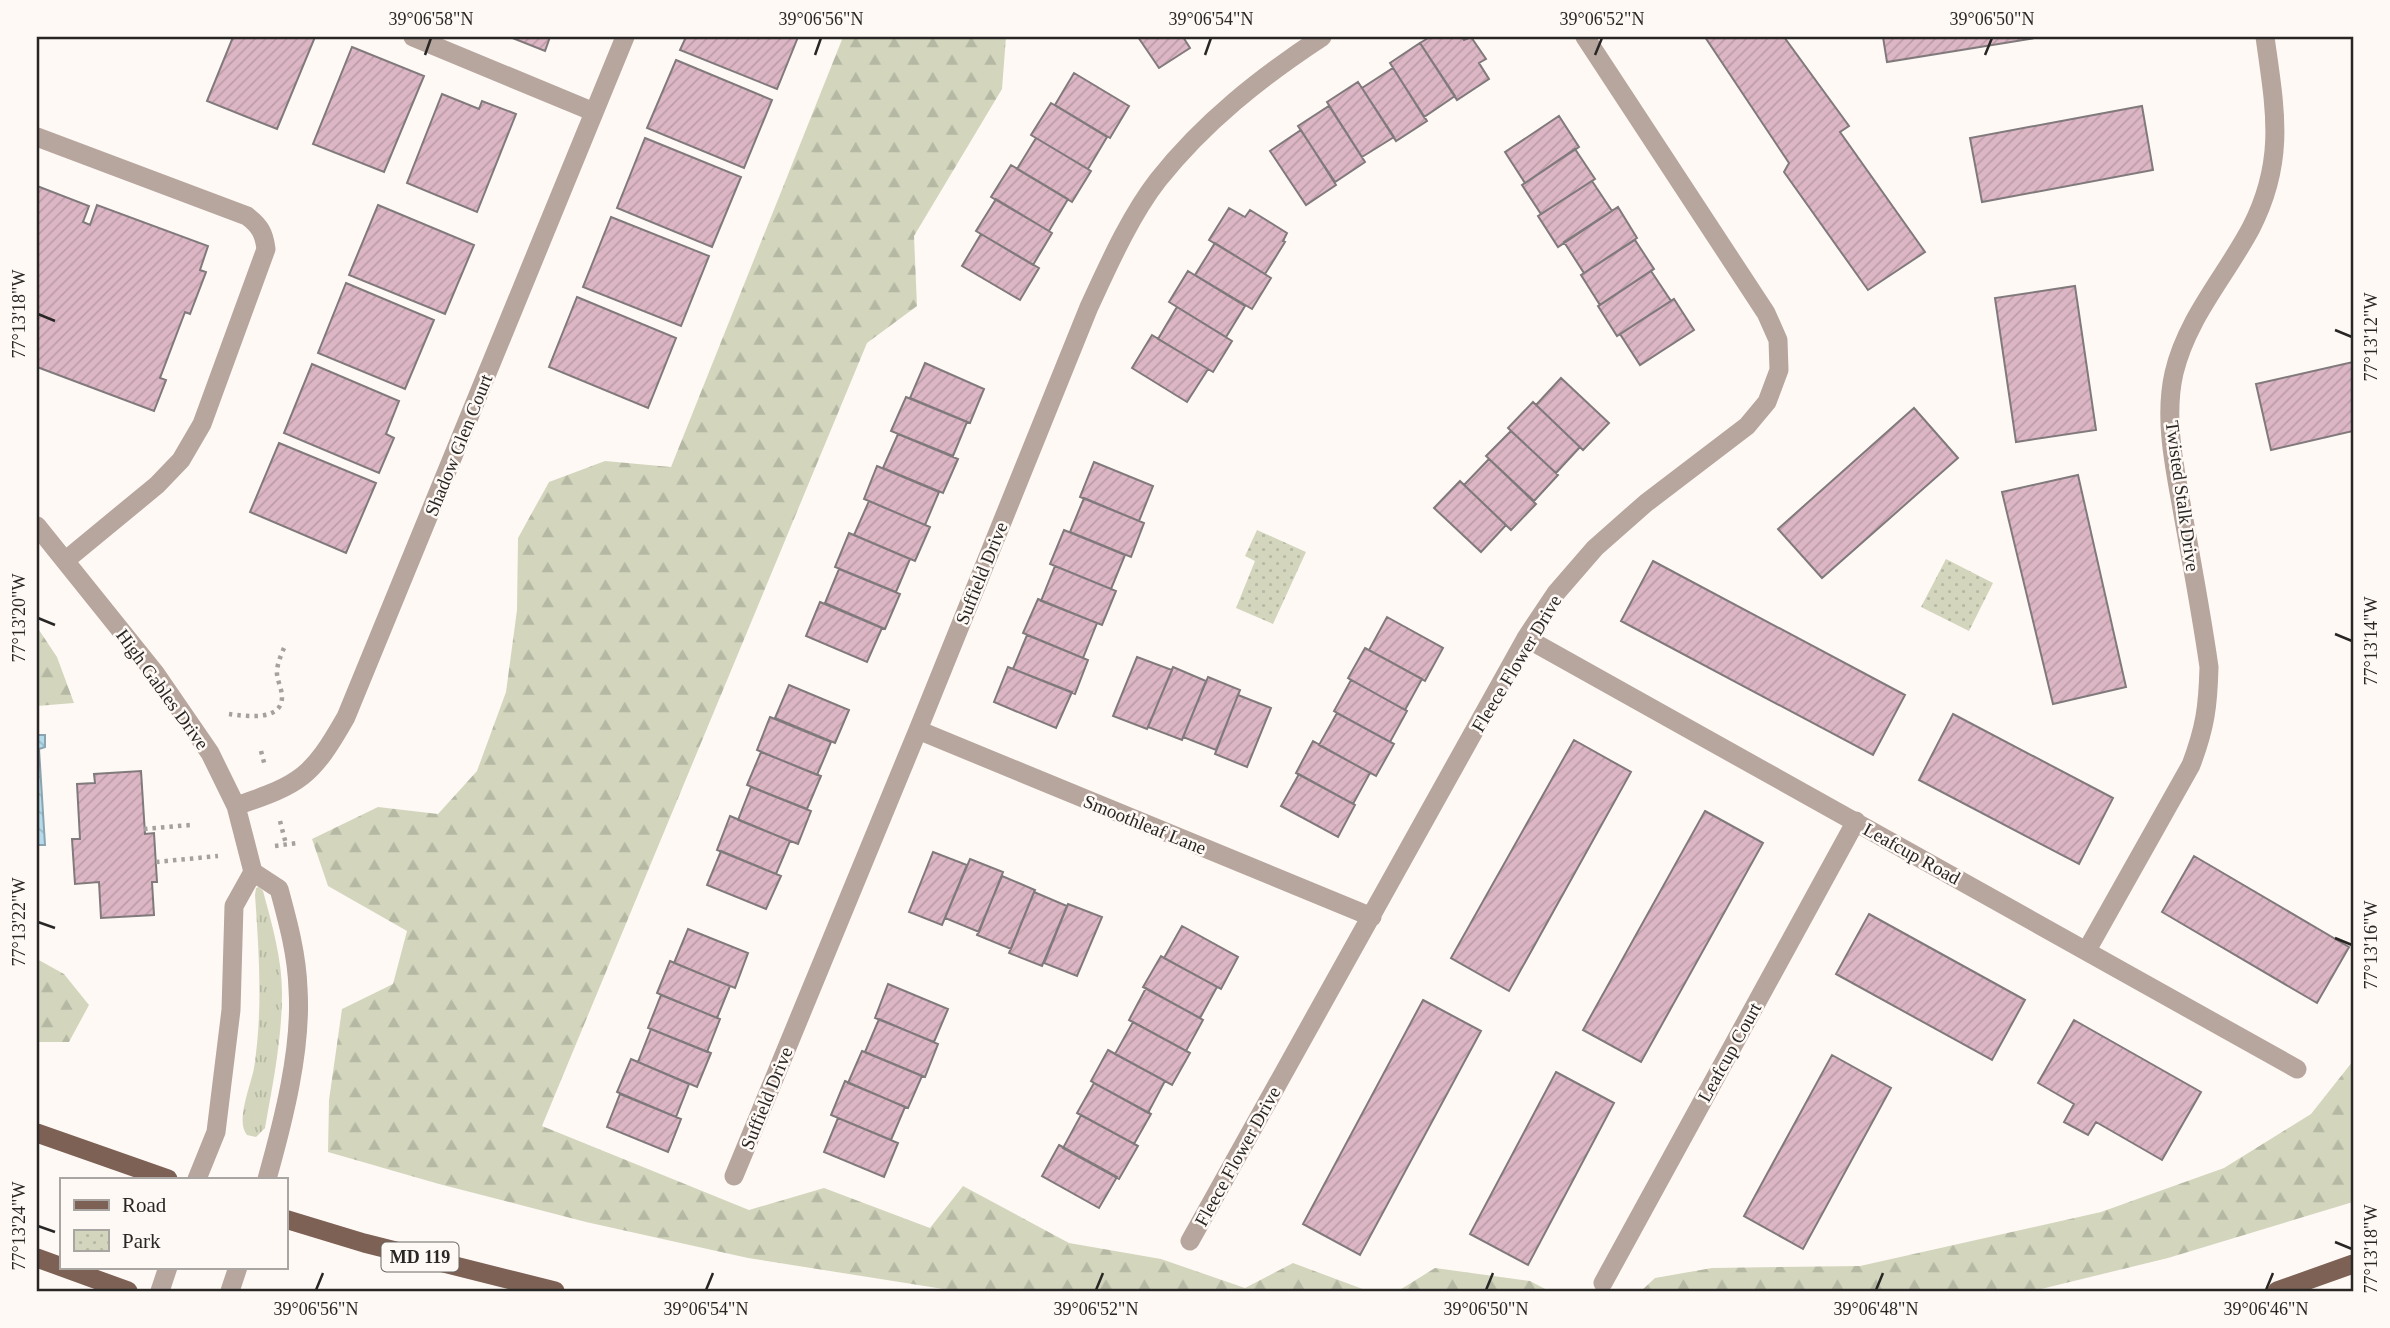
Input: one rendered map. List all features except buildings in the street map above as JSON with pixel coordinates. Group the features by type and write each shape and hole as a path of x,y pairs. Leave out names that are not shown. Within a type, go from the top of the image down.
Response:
{"main road":[{"path":"37,1133 165,1178"},
{"name":"MD 119","path":"287,1220 364,1243 555,1291"},
{"path":"37,1258 60,1266"},
{"path":"2277,1291 2353,1264"},
{"path":"65,1268 128,1291"}],"street":[{"path":"413,37 594,112"},
{"name":"Shadow Glen Court","path":"236,806 292,785 308,773 323,757 346,717 625,37"},
{"name":"Suffield Drive","path":"734,1176 1089,307 1118,247 1156,182 1197,135 1244,92 1322,37"},
{"name":"Fleece Flower Drive","path":"1190,1241 1526,638 1556,593 1595,548 1646,503 1747,426 1767,402 1779,370 1778,340 1766,313 1585,37"},
{"name":"Twisted Stalk Drive","path":"2087,950 2191,765 2203,734 2209,667 2172,449 2170,409 2174,375 2184,340 2202,305 2250,229 2268,185 2274,161 2276,124 2265,37"},
{"path":"37,137 247,216 258,224 265,234 266,249 202,424 181,460 158,485 66,560"},
{"name":"High Gables Drive","path":"37,526 155,673 210,753 236,806 253,872"},
{"name":"Leafcup Road","path":"1526,638 2297,1069"},
{"name":"Smoothleaf Lane","path":"918,730 1372,917"},
{"name":"Leafcup Court","path":"1603,1283 1856,821"},
{"path":"197,1178 216,1132 231,1010 234,906 253,872 279,889 293,942 299,991 294,1063 267,1178"},
{"path":"160,1291 168,1268"},
{"path":"230,1291 239,1268"}],"path":[{"path":"229,714 264,716 280,706 282,699 277,665 284,648"},
{"path":"144,829 191,825"}],"green space":[{"path":"843,37 1006,37 1002,89 914,236 917,306 867,343 542,1126 749,1210 824,1188 930,1228 963,1186 1069,1243 1161,1259 1245,1288 1293,1263 1368,1291 956,1291 748,1258 586,1222 328,1152 329,1100 342,1009 393,984 407,931 328,886 312,839 378,807 438,814 477,771 506,692 517,610 518,538 549,482 605,461 671,467"},
{"path":"1257,530 1306,552 1273,624 1236,608 1255,561 1245,556"},
{"path":"1946,559 1993,583 1969,631 1921,607"},
{"path":"37,627 57,657 74,703 37,706"},
{"path":"259,887 263,891 276,942 282,1010 265,1128 256,1137 247,1135 243,1113 254,1068 259,1025 255,895 256,888"},
{"path":"37,959 64,974 89,1005 69,1042 37,1042"},
{"path":"2353,1061 2353,1202 2168,1258 2033,1291 1641,1291 1655,1278 1712,1268 1860,1266 2101,1212 2224,1168 2311,1114"},
{"path":"1435,1268 1530,1281 1549,1291 1398,1291"}],"water":[{"path":"37,735 45,735 45,747 39,749 45,845 37,845"}]}
